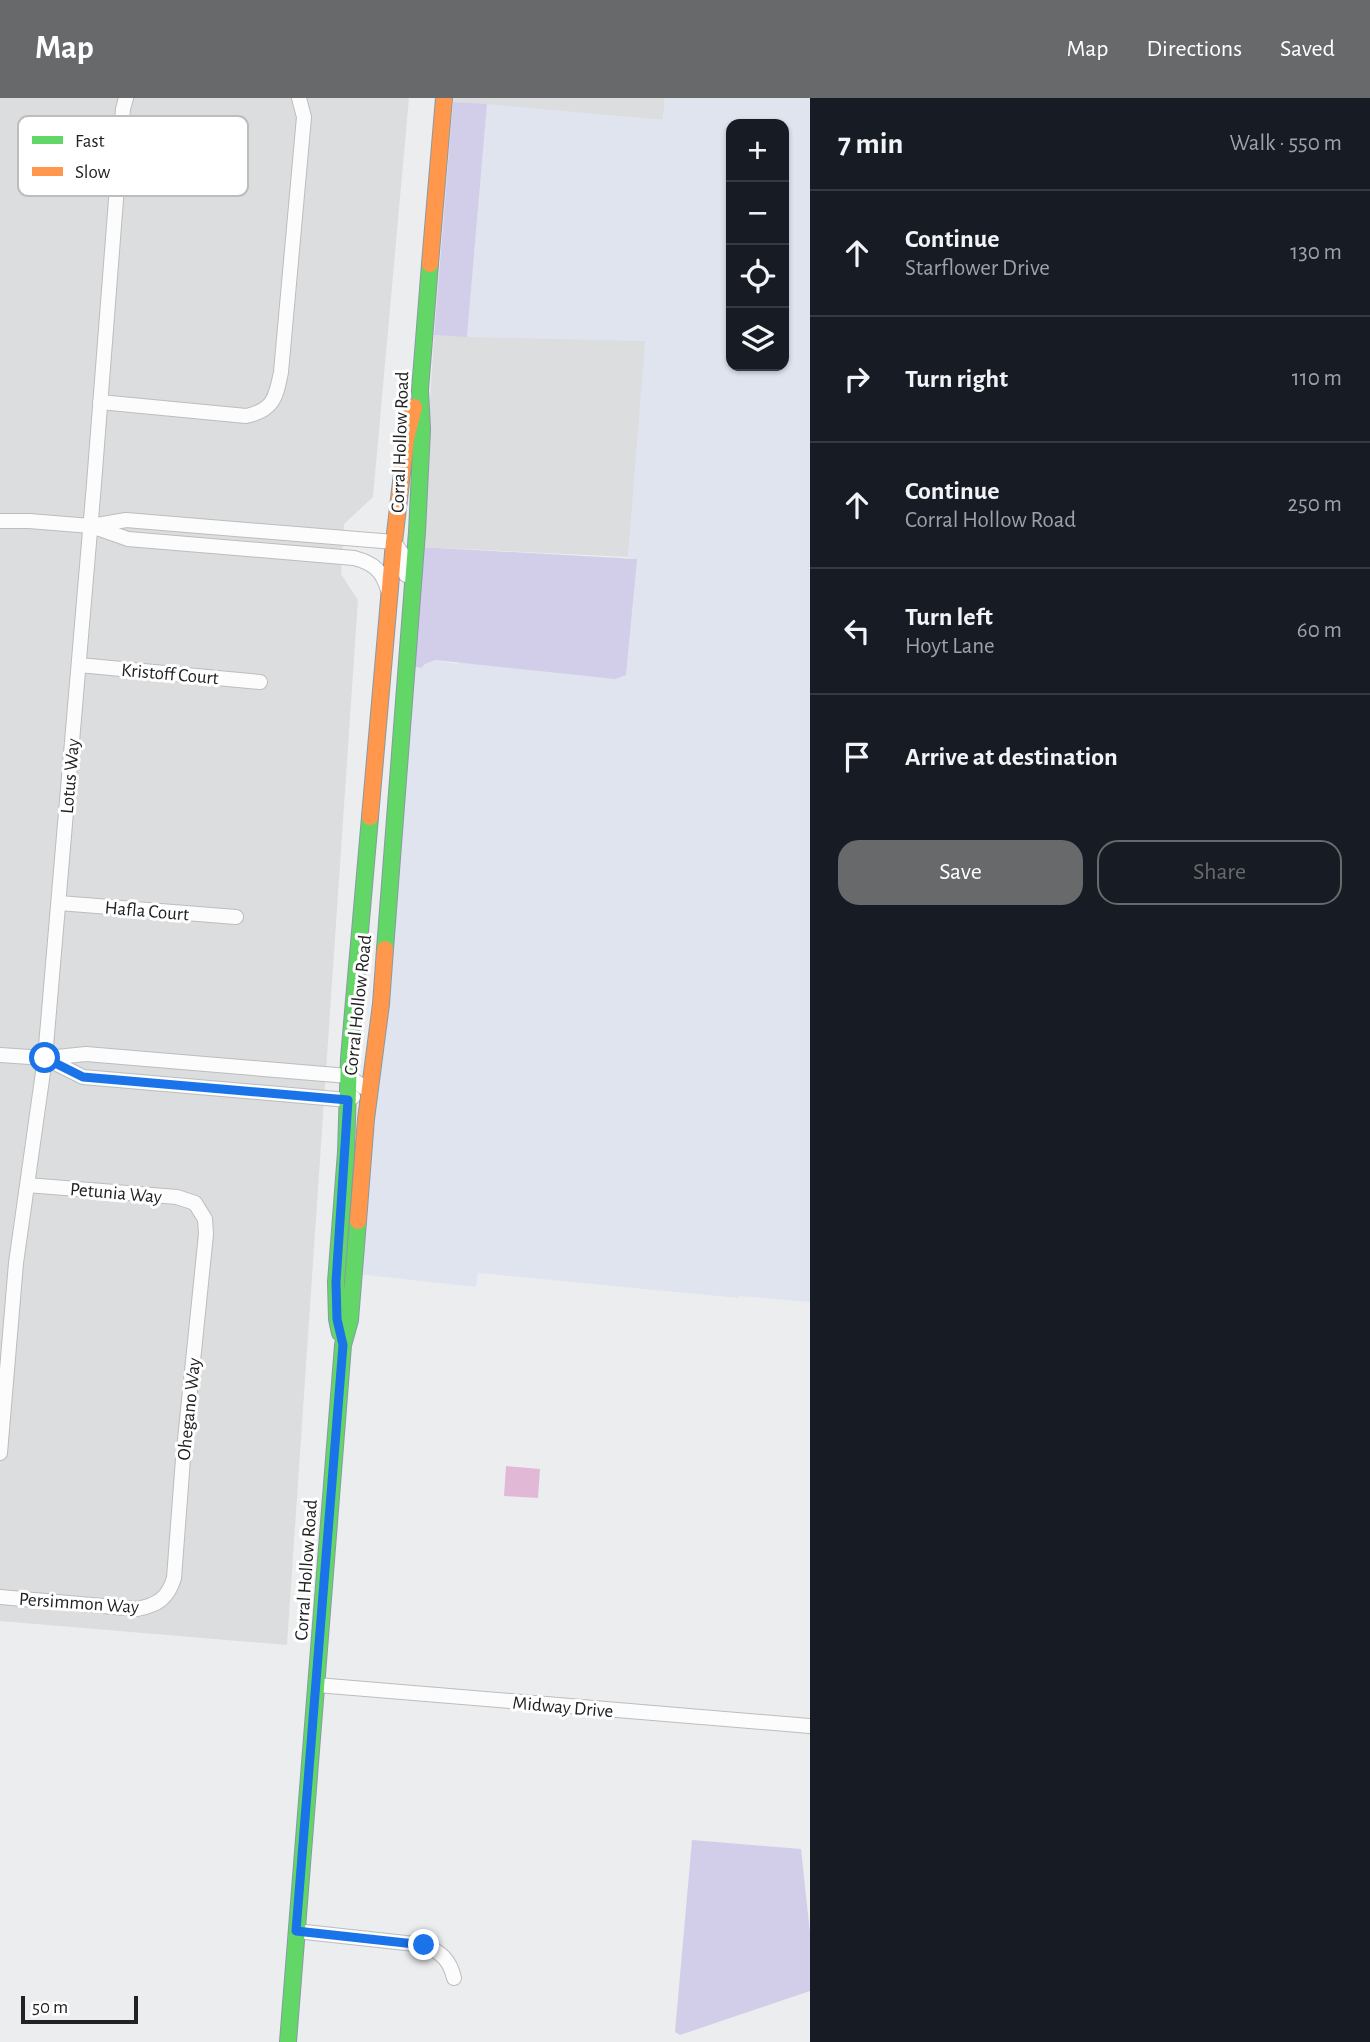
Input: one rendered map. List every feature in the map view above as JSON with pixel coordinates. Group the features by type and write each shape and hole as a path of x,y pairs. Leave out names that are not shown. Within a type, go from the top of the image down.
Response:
{"main road":[{"name":"Corral Hollow Road","path":"288,2042 343,1345 350,1320 369,1091 382,1004 417,532 422,429 420,390 444,98"},
{"path":"343,1345 337,1319 336,1282 348,1076 394,542 406,439 420,390"}],"street":[{"name":"Lotus Way","path":"124,116 126,98"},
{"path":"100,402 246,416 267,409 281,372 304,117 299,98"},
{"name":"Lotus Way","path":"0,1453 16,1264 45,1058 91,526 115,196"},
{"path":"0,521 91,526 126,520 394,542 402,551 406,566 395,724 399,766"},
{"path":"91,526 128,539 354,558 371,563 378,569 385,579 390,596"},
{"name":"Kristoff Court","path":"79,665 260,682"},
{"name":"Hafla Court","path":"59,903 236,917"},
{"path":"0,1055 45,1058 86,1054 348,1076 369,1091"},
{"path":"45,1058 83,1077 348,1100 369,1091"},
{"name":"Petunia Way","path":"27,1185 177,1197 195,1203 200,1210"},
{"name":"Ohegano Way","path":"158,1603 170,1591 174,1578 206,1234 205,1219 200,1210"},
{"name":"Persimmon Way","path":"0,1597 137,1609 158,1603"},
{"name":"Midway Drive","path":"317,1685 810,1726"},
{"path":"296,1931 424,1945 439,1951 448,1962 454,1978"}],"shaded area":[{"path":"0,98 409,98 373,497 344,524 341,574 358,600 287,1645 0,1621"},
{"path":"453,98 665,98 663,120 453,102"},
{"path":"665,98 810,98 810,1302 739,1298 478,1273 476,1287 358,1274 413,666 435,660 457,664 636,559 628,557 645,341 467,337 487,104 663,120"},
{"path":"453,102 487,104 467,337 434,335"},
{"path":"434,335 646,340 628,557 421,547"},
{"path":"421,547 637,559 626,675 615,679 435,660 421,668 413,666"},
{"path":"506,1466 540,1469 538,1498 504,1496"},
{"path":"692,1840 801,1849 810,1933 810,1991 680,2035 675,2032"}],"traffic: fast":[{"path":"385,949 417,532 422,429 420,390 430,264"},
{"path":"340,1333 336,1282 346,1152 349,1058 370,817"},
{"path":"288,2042 343,1345 350,1320 358,1221"}],"traffic: slow":[{"path":"430,264 444,98"},
{"path":"370,817 394,542 406,439 414,407"},
{"path":"358,1221 366,1119 381,1004 385,949"}],"route":[{"path":"45,1058 83,1077 348,1100 336,1282 337,1319 343,1345 296,1931 424,1945"}]}
